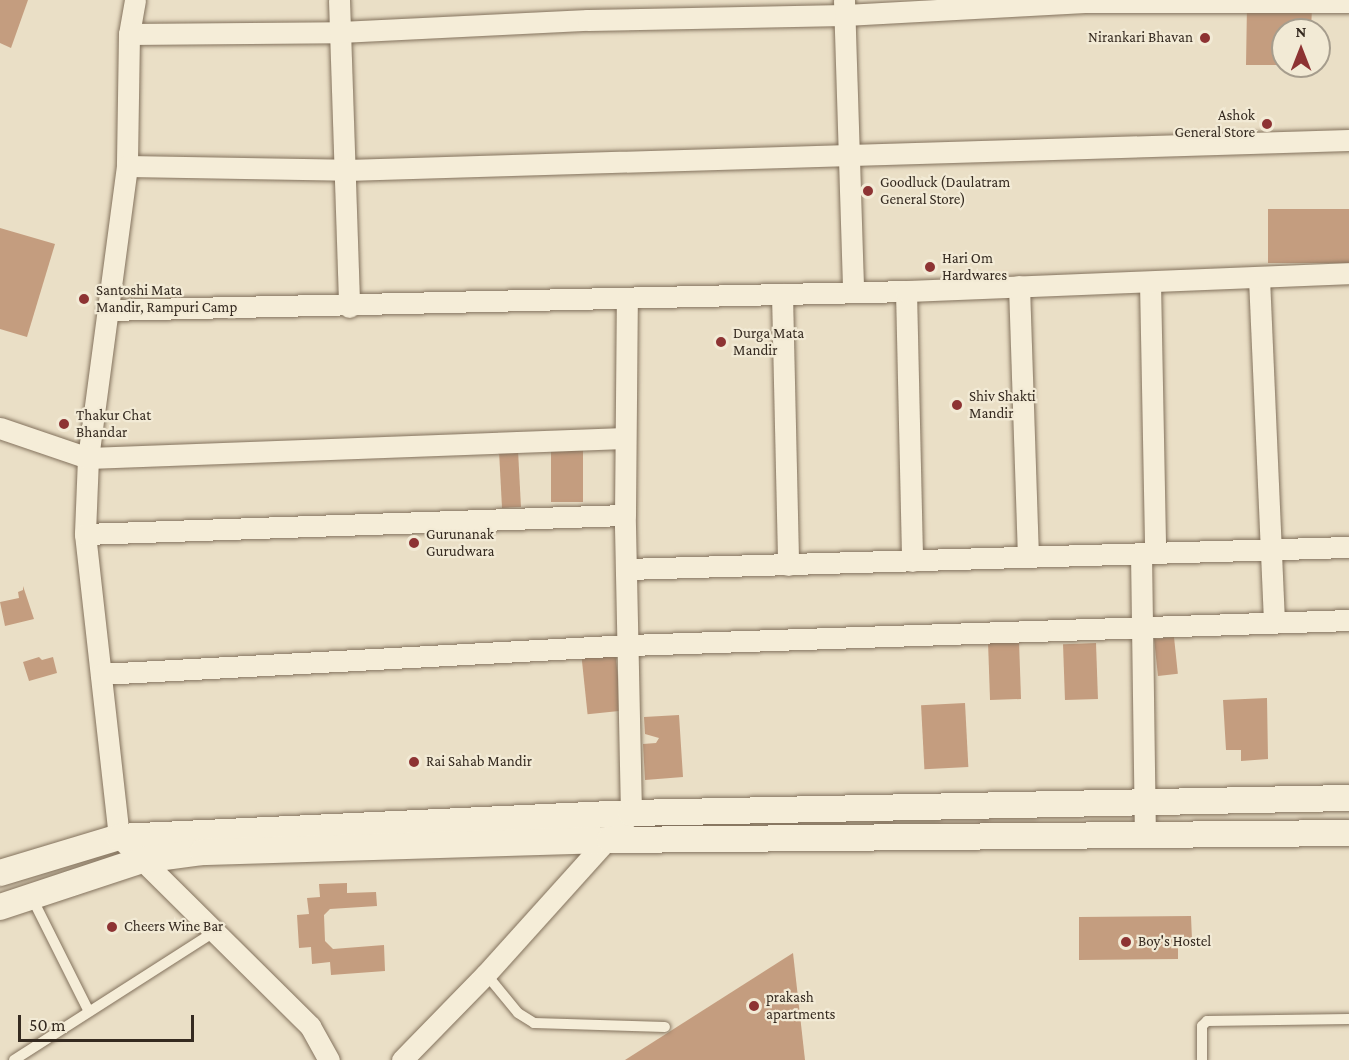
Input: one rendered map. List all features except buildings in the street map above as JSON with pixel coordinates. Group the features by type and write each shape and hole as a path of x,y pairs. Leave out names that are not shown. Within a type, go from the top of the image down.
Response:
{"street":[{"path":"135,0 129,34 127,166 88,458 85,534 119,837 310,1026 329,1060"},
{"path":"339,0 349,307"},
{"path":"129,34 340,32 587,10 1085,1 1349,2"},
{"path":"845,7 854,291"},
{"path":"127,166 346,170 848,157 1349,140"},
{"path":"108,310 349,307 906,291 1349,273"},
{"path":"1259,278 1268,549 1274,622"},
{"path":"1145,835 1144,627 1148,553 1149,282"},
{"path":"1019,286 1028,555"},
{"path":"906,291 912,561"},
{"path":"782,294 788,565"},
{"path":"402,1060 486,974 610,840 631,813 630,645 625,515 627,298"},
{"path":"0,428 88,458 625,438"},
{"path":"85,534 625,515"},
{"path":"627,569 1349,547"},
{"path":"101,674 630,645 1349,620"},
{"path":"0,873 119,837 631,813 1349,798"},
{"path":"0,907 142,860 203,852 610,840 1349,833"}],"lane":[{"path":"32,898 89,1012"},
{"path":"14,1060 214,932"},
{"path":"486,974 518,1013 534,1023 665,1027"},
{"path":"1202,1060 1202,1026 1207,1021 1349,1019"}],"place":[{"name":"Nirankari Bhavan","path":"1205,38"},
{"name":"Ashok General Store","path":"1267,124"},
{"name":"Goodluck (Daulatram General Store)","path":"868,191"},
{"name":"Hari Om Hardwares","path":"930,267"},
{"name":"Santoshi Mata Mandir, Rampuri Camp","path":"84,299"},
{"name":"Durga Mata Mandir","path":"721,342"},
{"name":"Shiv Shakti Mandir","path":"957,405"},
{"name":"Thakur Chat Bhandar","path":"64,424"},
{"name":"Gurunanak Gurudwara","path":"414,543"},
{"name":"Rai Sahab Mandir","path":"414,762"},
{"name":"Cheers Wine Bar","path":"112,927"},
{"name":"Boy's Hostel","path":"1126,942"},
{"name":"prakash apartments","path":"754,1006"}]}
